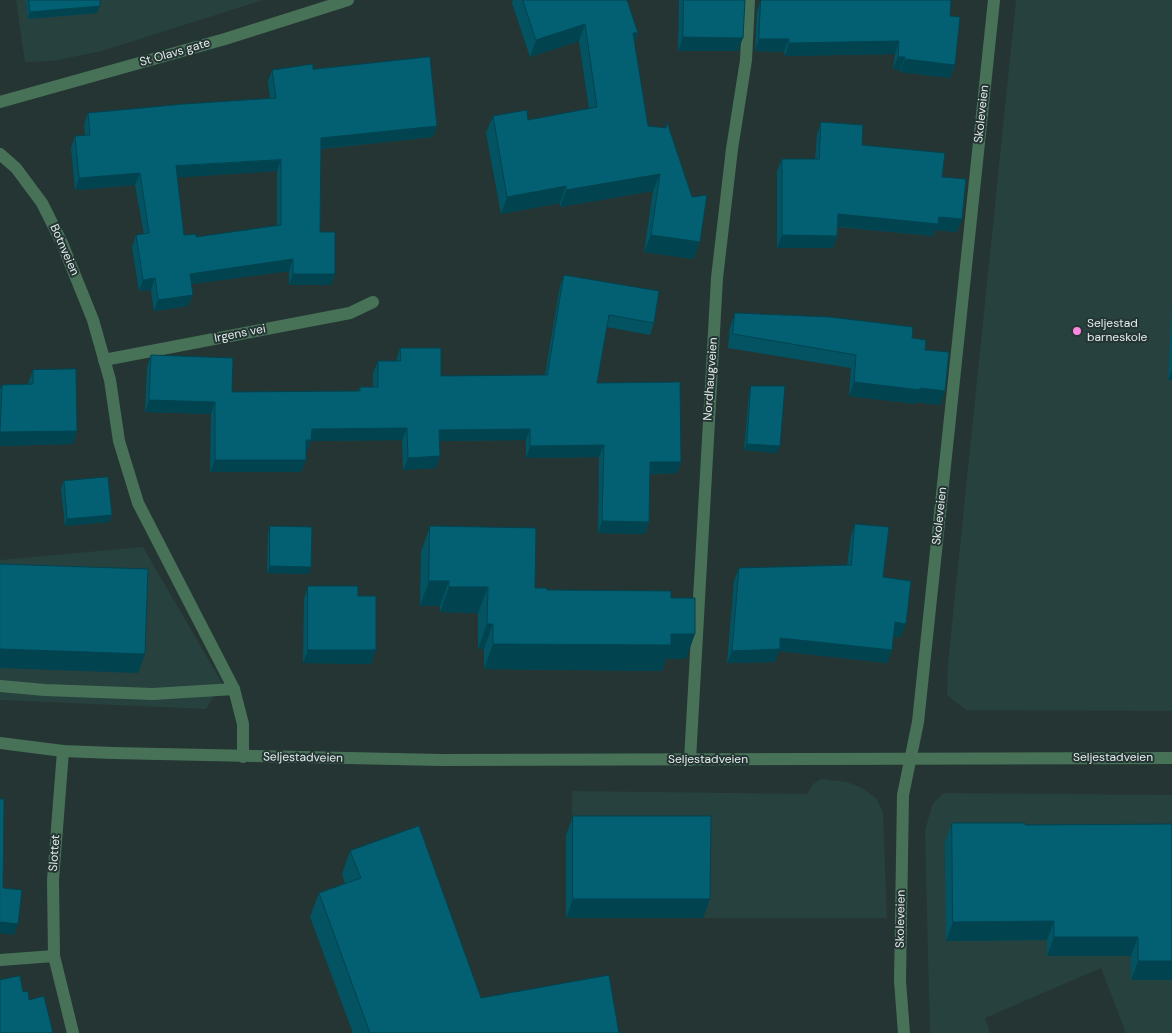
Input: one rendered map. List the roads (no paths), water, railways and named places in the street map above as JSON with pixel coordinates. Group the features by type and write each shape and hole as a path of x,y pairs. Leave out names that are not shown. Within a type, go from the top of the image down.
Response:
{"street":[{"name":"St Olavs gate","path":"0,102 225,39 348,0"},
{"name":"Nordhaugveien","path":"690,760 716,278 732,149 746,60 749,0"},
{"name":"Skoleveien","path":"904,1033 900,981 903,795 919,712 994,0"},
{"name":"Botnveien","path":"0,154 16,168 42,203 62,243 93,320 104,360"},
{"name":"Irgens vei","path":"104,360 350,313 373,302"},
{"path":"104,360 110,380 119,441 138,503 234,689 243,724 243,757"},
{"path":"0,686 45,690 153,694 234,689"},
{"name":"Seljestadveien","path":"0,744 63,750 165,755 441,760 1172,758"},
{"name":"Slottet","path":"63,750 53,880 54,956 73,1033"},
{"path":"0,960 54,956"}],"place":[{"name":"Seljestad barneskole","path":"1077,331"}]}
